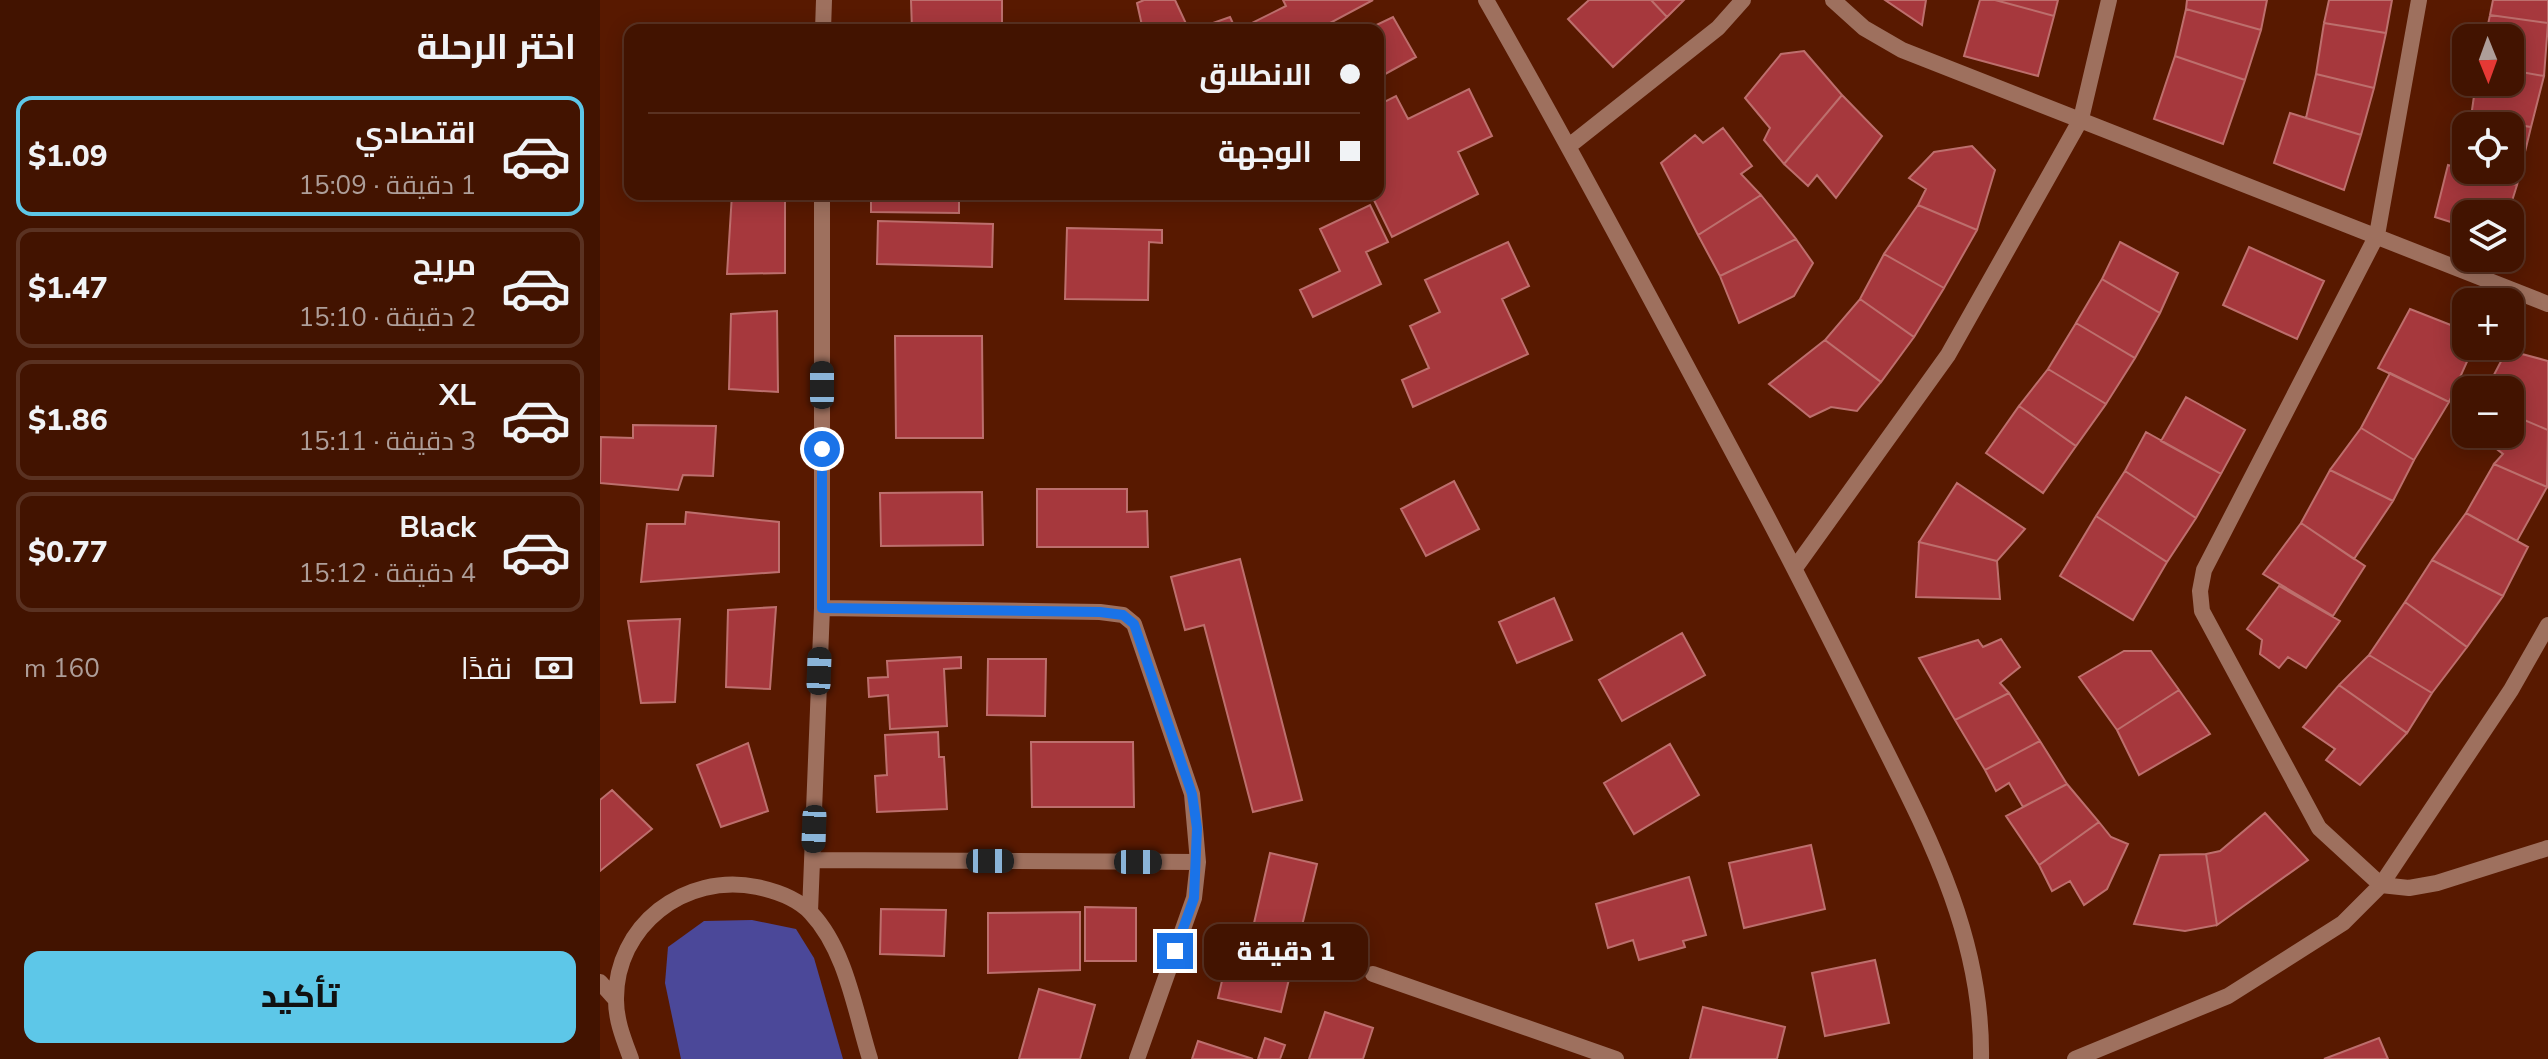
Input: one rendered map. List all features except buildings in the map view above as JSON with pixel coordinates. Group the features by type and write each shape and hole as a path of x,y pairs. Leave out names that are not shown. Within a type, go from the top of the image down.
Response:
{"street":[{"path":"823,24 824,0"},
{"path":"1486,0 1569,146 1795,568 1931,841 1967,935 1982,1020 1981,1059"},
{"path":"1569,146 1718,28 1743,0"},
{"path":"1833,0 1864,28 1902,50 2548,304"},
{"path":"1795,568 1948,355 2081,119 2109,0"},
{"path":"2419,0 2377,235 2204,570 2200,591 2202,611 2319,828 2381,885 2409,888 2446,881 2548,848"},
{"path":"810,912 822,608 822,200"},
{"path":"822,608 1100,612 1123,615 1141,636 1192,794 1198,862 1194,898 1137,1059"},
{"path":"2075,1059 2228,996 2343,923 2381,885 2511,690 2548,625"},
{"path":"813,860 1198,862"},
{"path":"631,1059 619,1023 616,1000 618,974 638,931 659,908 687,892 716,885 746,884 782,894 810,912 836,953 870,1059"},
{"path":"1373,974 1616,1059"},
{"path":"600,982 616,1000"}],"shaded area":[{"path":"752,920 796,929 814,958 843,1059 681,1059 665,983 668,947 704,921"}],"route":[{"path":"822,449 822,608 1100,612 1123,615 1134,624 1141,636 1192,794 1197,828 1198,862 1194,898 1175,951"}]}
